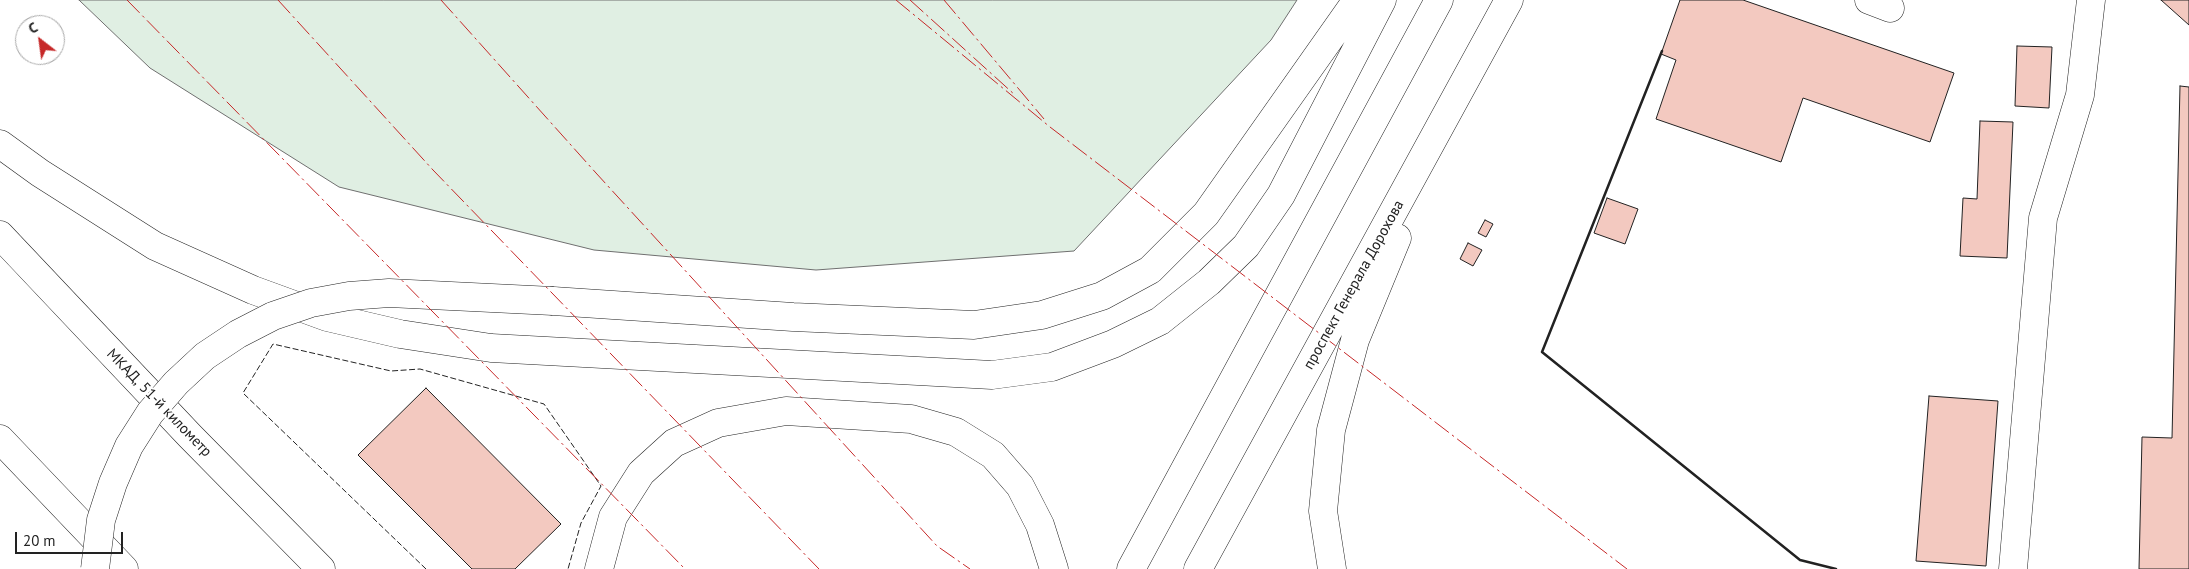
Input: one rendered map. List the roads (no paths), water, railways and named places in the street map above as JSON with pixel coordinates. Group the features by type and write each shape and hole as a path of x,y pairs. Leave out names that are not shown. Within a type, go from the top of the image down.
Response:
{"main road":[{"path":"95,569 102,520 113,483 129,446 150,413 176,383 205,356 238,334 282,313 311,303 349,296 389,294 553,301 793,317 974,325 1042,315 1102,296 1150,270 1206,214 1357,0"},
{"path":"0,144 40,173 155,246 253,290 327,317 382,330 490,348 992,375 1052,366 1113,344 1160,321 1215,276 1246,246 1281,195 1382,0"},
{"path":"1131,569 1439,0"},
{"name":"проспект Генерала Дорохова","path":"1198,569 1509,0"},
{"path":"2013,569 2043,218 2080,95 2091,0"},
{"path":"1332,569 1323,511 1331,430 1355,340 1448,113"},
{"name":"МКАД, 51-й километр","path":"0,235 190,436 321,569"},
{"path":"599,569 613,517 641,473 674,443 718,423 786,411 911,419 956,432 993,455 1020,486 1040,525 1054,569"},
{"path":"0,439 124,569"}]}
